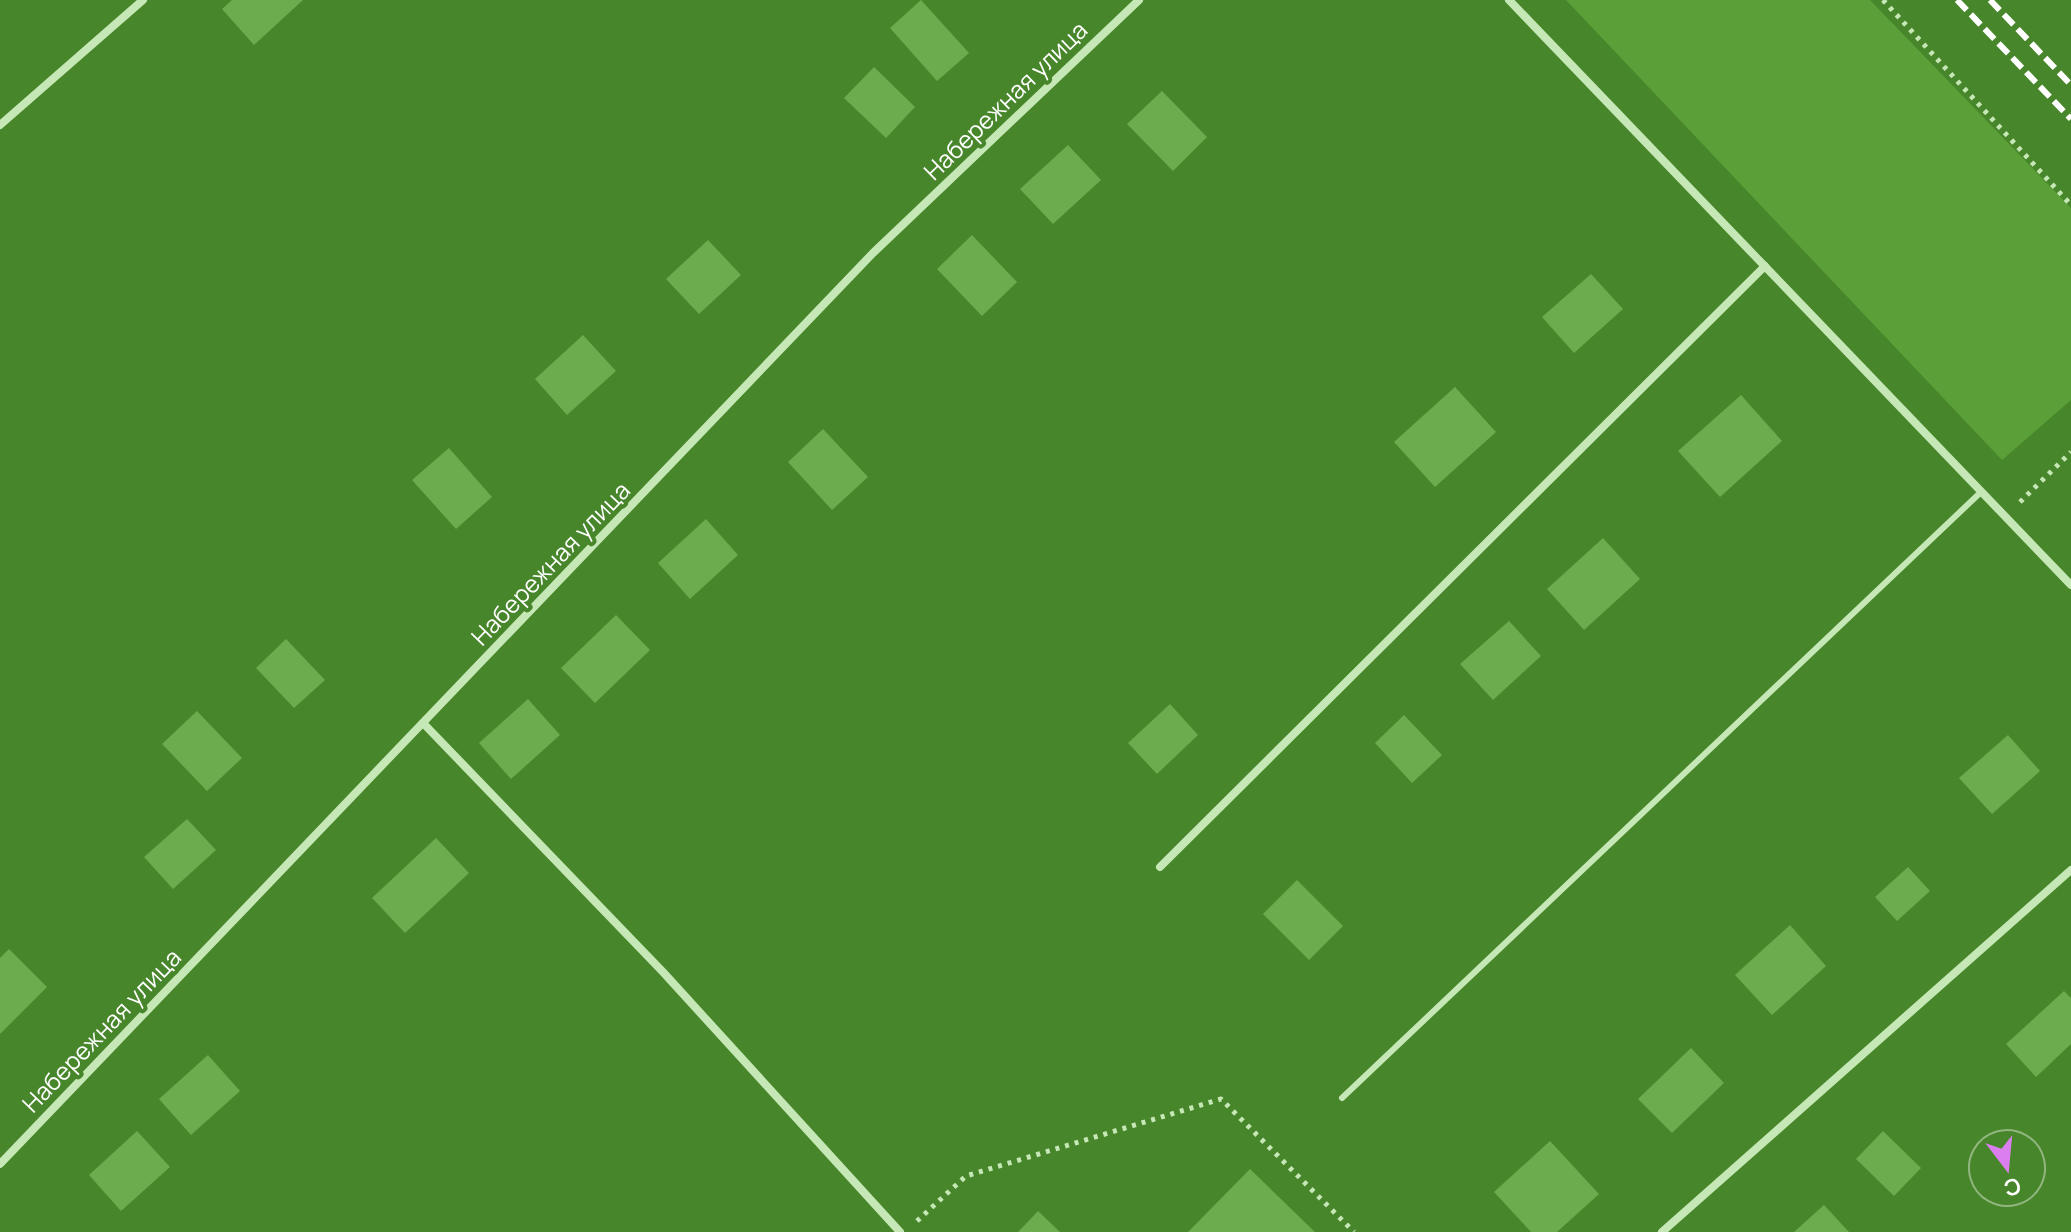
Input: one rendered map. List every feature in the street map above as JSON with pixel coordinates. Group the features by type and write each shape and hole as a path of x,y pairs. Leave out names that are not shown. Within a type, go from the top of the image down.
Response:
{"street":[{"path":"0,125 143,0"},
{"name":"Набережная улица","path":"0,1164 873,253 1139,0"},
{"path":"1509,0 2071,585"},
{"path":"1160,867 1765,266"},
{"path":"424,724 663,972 900,1232"},
{"path":"1662,1232 2071,870"}],"lane":[{"path":"1342,1098 1981,492"}],"path":[{"path":"1883,0 2071,205"},
{"path":"2005,516 2071,452"},
{"path":"914,1223 966,1176 1221,1099 1354,1232"}],"green space":[{"path":"1566,0 1870,0 2071,208 2071,400 2002,460"}],"building":[{"path":"232,0 303,0 254,45 222,9"},
{"path":"921,0 969,53 937,81 890,28"},
{"path":"874,67 915,107 886,138 844,98"},
{"path":"1162,91 1207,137 1173,171 1127,124"},
{"path":"1068,145 1101,180 1053,224 1020,189"},
{"path":"972,235 1017,282 982,316 937,269"},
{"path":"708,240 741,275 699,314 666,279"},
{"path":"1591,274 1623,309 1574,353 1542,317"},
{"path":"583,335 616,371 567,415 535,379"},
{"path":"1455,387 1496,432 1435,487 1394,442"},
{"path":"1741,395 1782,441 1720,497 1678,451"},
{"path":"823,429 868,477 832,510 788,462"},
{"path":"449,448 492,497 456,529 412,480"},
{"path":"706,519 738,555 690,599 658,563"},
{"path":"1603,538 1640,579 1584,630 1547,589"},
{"path":"616,615 650,650 595,703 561,668"},
{"path":"1509,621 1541,656 1493,700 1460,664"},
{"path":"286,639 325,680 294,708 256,668"},
{"path":"528,699 560,735 511,779 479,743"},
{"path":"1170,704 1198,735 1157,774 1128,743"},
{"path":"197,711 242,758 207,791 162,744"},
{"path":"1404,715 1442,755 1412,783 1375,743"},
{"path":"2008,735 2040,771 1992,814 1959,778"},
{"path":"187,819 216,850 173,889 144,857"},
{"path":"436,838 469,873 405,933 372,898"},
{"path":"1908,867 1930,891 1897,921 1875,897"},
{"path":"1297,880 1343,926 1309,960 1263,914"},
{"path":"1790,925 1826,966 1772,1015 1735,975"},
{"path":"9,949 47,987 0,1034 0,958"},
{"path":"2064,991 2071,998 2071,1044 2036,1077 2006,1044"},
{"path":"1691,1048 1724,1083 1672,1133 1638,1099"},
{"path":"208,1055 240,1091 191,1135 159,1099"},
{"path":"137,1131 170,1167 121,1211 89,1175"},
{"path":"1883,1131 1921,1168 1894,1196 1856,1159"},
{"path":"1550,1141 1599,1194 1557,1232 1531,1232 1494,1192"},
{"path":"1250,1169 1315,1232 1188,1232"},
{"path":"1824,1205 1849,1232 1794,1232"},
{"path":"1038,1211 1060,1232 1018,1232"}],"railway":[{"path":"1957,0 2071,119"},
{"path":"1990,0 2071,85"}]}
